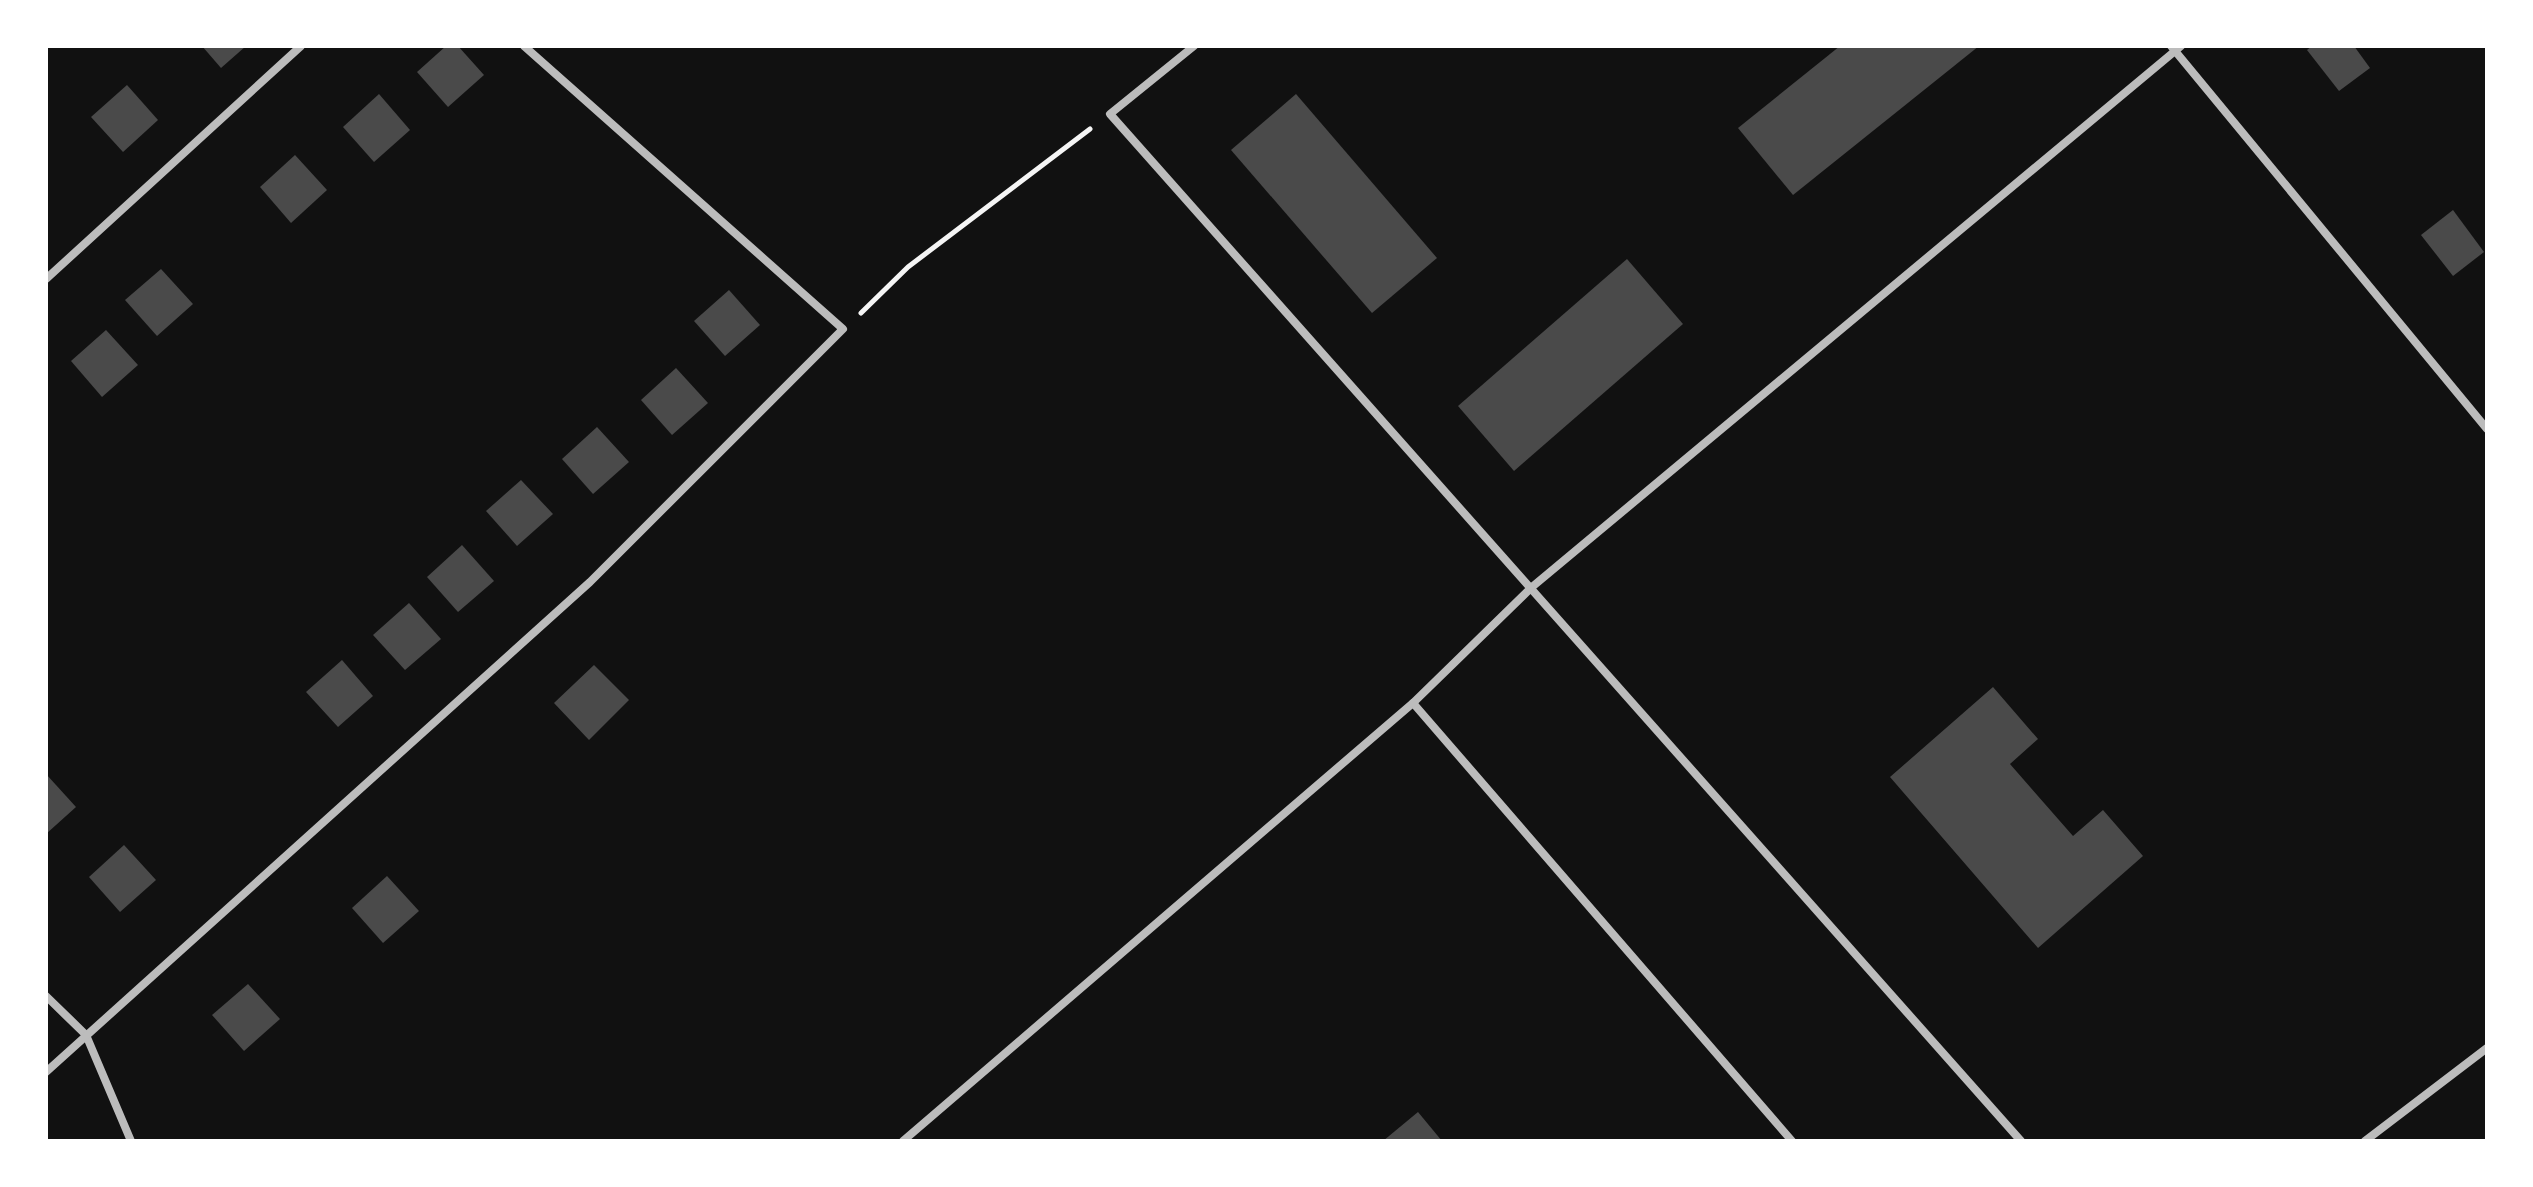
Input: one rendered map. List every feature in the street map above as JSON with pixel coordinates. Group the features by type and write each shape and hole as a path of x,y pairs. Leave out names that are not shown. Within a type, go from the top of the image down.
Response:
{"street":[{"path":"46,279 301,46"},
{"path":"46,1072 590,582 843,329 524,46"},
{"path":"1194,46 1110,114 2021,1141"},
{"path":"903,1141 1413,703 1532,587 2176,48 2487,429"},
{"path":"1413,703 1792,1141"},
{"path":"46,996 86,1035 131,1141"},
{"path":"2365,1141 2487,1048"}],"path":[{"path":"843,329 908,267 1110,114"}],"building":[{"path":"202,46 246,46 221,68"},
{"path":"446,46 458,46 484,75 448,107 417,72"},
{"path":"1840,46 1979,46 1793,195 1738,128"},
{"path":"2312,46 2354,46 2370,68 2339,91 2307,50"},
{"path":"127,85 158,120 123,152 91,117"},
{"path":"379,94 410,130 374,162 343,127"},
{"path":"1296,94 1437,258 1372,313 1231,150"},
{"path":"295,155 327,190 291,223 260,187"},
{"path":"2453,210 2484,252 2453,276 2421,235"},
{"path":"1627,259 1683,324 1514,471 1458,406"},
{"path":"161,269 193,304 157,336 125,300"},
{"path":"729,290 760,325 725,356 694,321"},
{"path":"106,330 138,365 102,397 71,361"},
{"path":"676,368 708,403 672,435 641,400"},
{"path":"597,427 629,462 593,494 562,459"},
{"path":"521,480 553,514 517,546 486,511"},
{"path":"462,545 494,581 458,612 427,577"},
{"path":"409,603 441,639 405,670 373,635"},
{"path":"342,660 373,696 338,727 306,692"},
{"path":"594,665 629,700 589,740 554,703"},
{"path":"1993,687 2038,739 2010,764 2073,836 2103,810 2143,856 2038,948 1890,777"},
{"path":"46,774 76,807 46,834"},
{"path":"124,845 156,880 120,912 89,877"},
{"path":"387,876 419,911 383,943 352,908"},
{"path":"248,984 280,1019 244,1051 212,1015"},
{"path":"1418,1112 1442,1141 1383,1141"}]}
